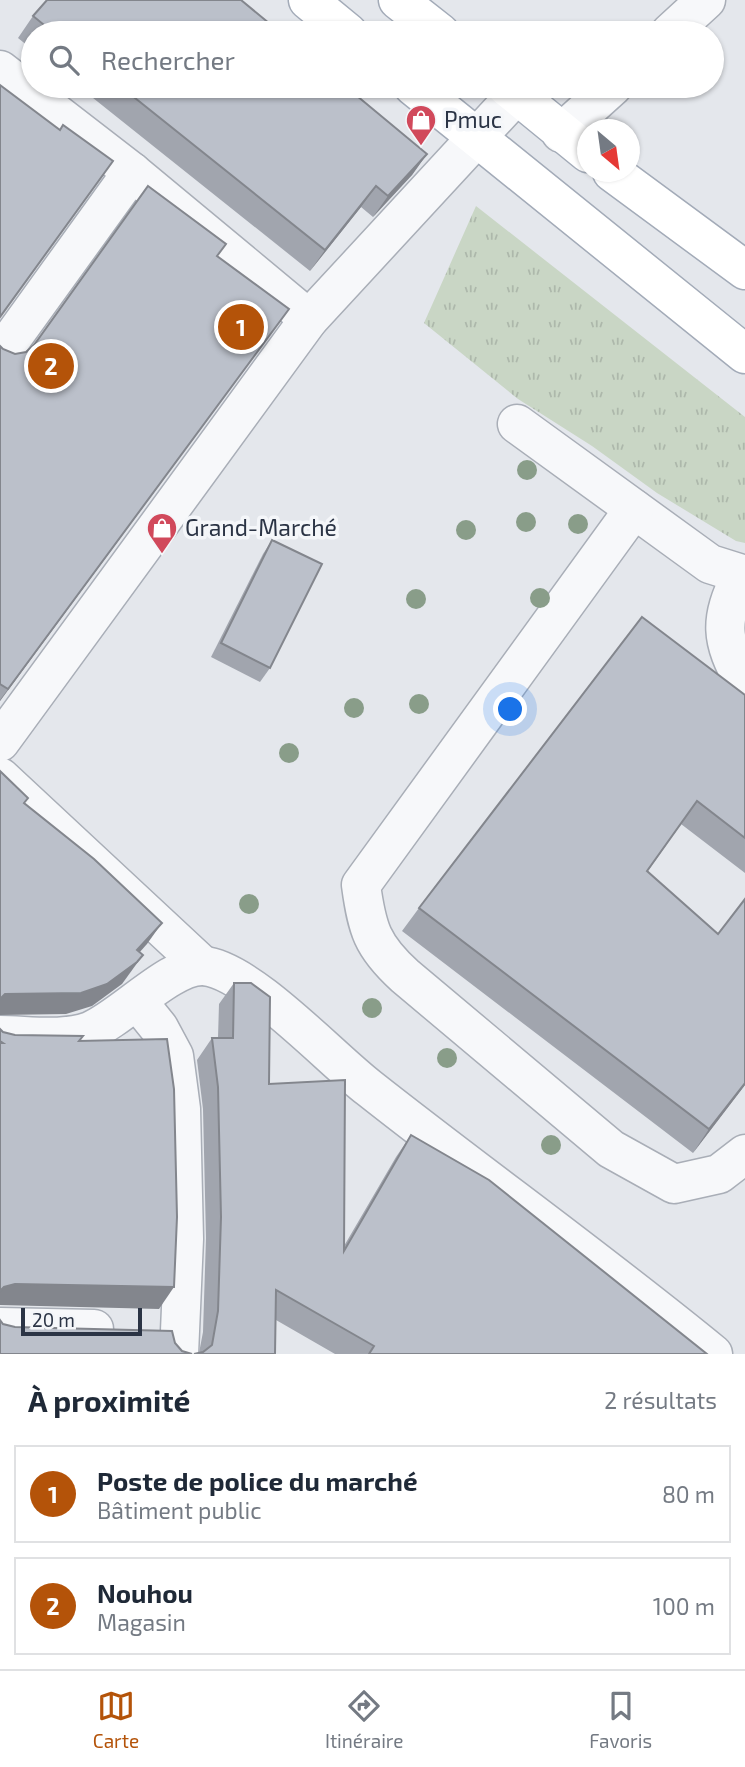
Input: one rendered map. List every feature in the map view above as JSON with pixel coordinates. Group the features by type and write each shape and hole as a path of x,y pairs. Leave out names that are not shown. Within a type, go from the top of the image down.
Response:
{"main road":[{"path":"308,0 333,21"},
{"path":"398,0 425,21"},
{"path":"428,98 745,354"},
{"path":"521,98 574,143"},
{"path":"626,182 745,270"}],"street":[{"path":"683,21 706,0"},
{"path":"0,70 21,86"},
{"path":"36,98 132,172 309,319"},
{"path":"0,742 309,319 476,137 506,98"},
{"path":"574,143 605,98"},
{"path":"0,355 132,172"},
{"path":"517,424 710,564 743,575 726,607 726,629 728,652 745,684"},
{"path":"634,509 360,885 367,928 382,955 405,976 611,1149 674,1184 719,1174 745,1154"},
{"path":"0,777 203,966 227,973 277,1007 366,1086 713,1354"},
{"path":"0,1035 62,1036 86,1032 138,1002 181,972 203,966"},
{"path":"0,1327 132,1330 180,1343 184,1238 181,1109 174,1056 159,1028 138,1002"}],"green space":[{"path":"476,206 745,417 745,543 736,541 657,493 592,446 518,399 424,323"}],"building":[{"path":"47,0 241,0 266,21 39,21 33,16"},
{"path":"0,85 60,130 63,125 113,161 0,317"},
{"path":"135,98 359,98 427,154 388,196 376,186 325,250"},
{"path":"148,186 226,244 217,256 289,309 8,689 0,684 0,346 15,354 26,352 34,345"},
{"path":"272,540 322,564 270,668 221,643"},
{"path":"642,617 745,695 745,838 697,801 647,871 718,934 745,899 745,1083 709,1129 419,908"},
{"path":"0,771 28,798 24,803 94,859 162,923 137,950 143,955 137,962 107,984 81,993 5,994 0,999"},
{"path":"234,983 251,983 270,997 269,1084 345,1080 344,1251 411,1135 489,1180 707,1354 369,1354 374,1346 276,1290 275,1354 194,1354 203,1352 212,1345 218,1311 221,1217 218,1087 212,1038 233,1038"},
{"path":"0,1029 15,1035 83,1036 79,1041 167,1039 174,1089 177,1217 174,1287 15,1284 0,1291 0,1043 3,1043 0,1041"},
{"path":"0,1320 3,1324 15,1327 172,1331 175,1343 182,1351 192,1354 0,1354"}],"place":[{"name":"Pmuc","path":"421,147"},
{"name":"Poste de police du marché","path":"241,327"},
{"name":"Nouhou","path":"51,366"},
{"name":"Grand-Marché","path":"162,555"}]}
